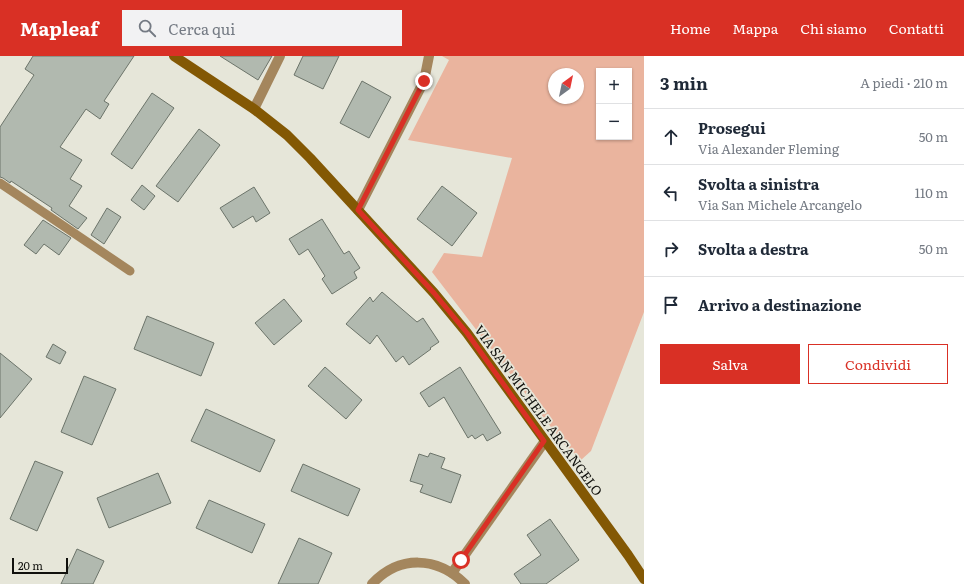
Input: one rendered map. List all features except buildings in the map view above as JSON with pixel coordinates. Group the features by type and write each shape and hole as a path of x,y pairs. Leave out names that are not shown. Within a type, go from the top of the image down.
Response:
{"main road":[{"name":"VIA SAN MICHELE ARCANGELO","path":"174,56 254,109 293,141 434,293 467,333 644,579"}],"street":[{"path":"254,109 280,56"},
{"path":"358,210 424,81 429,56"},
{"path":"452,573 544,441"},
{"path":"372,584 389,569 410,563 432,564 452,573 465,584"}],"lane":[{"path":"0,183 130,271"}],"shaded area":[{"path":"442,56 644,56 644,312 591,451 581,460 564,444 432,272 444,253 482,257 512,158 408,140 449,60"}],"route":[{"path":"424,81 358,210 434,293 467,333 544,441 461,560"}]}
